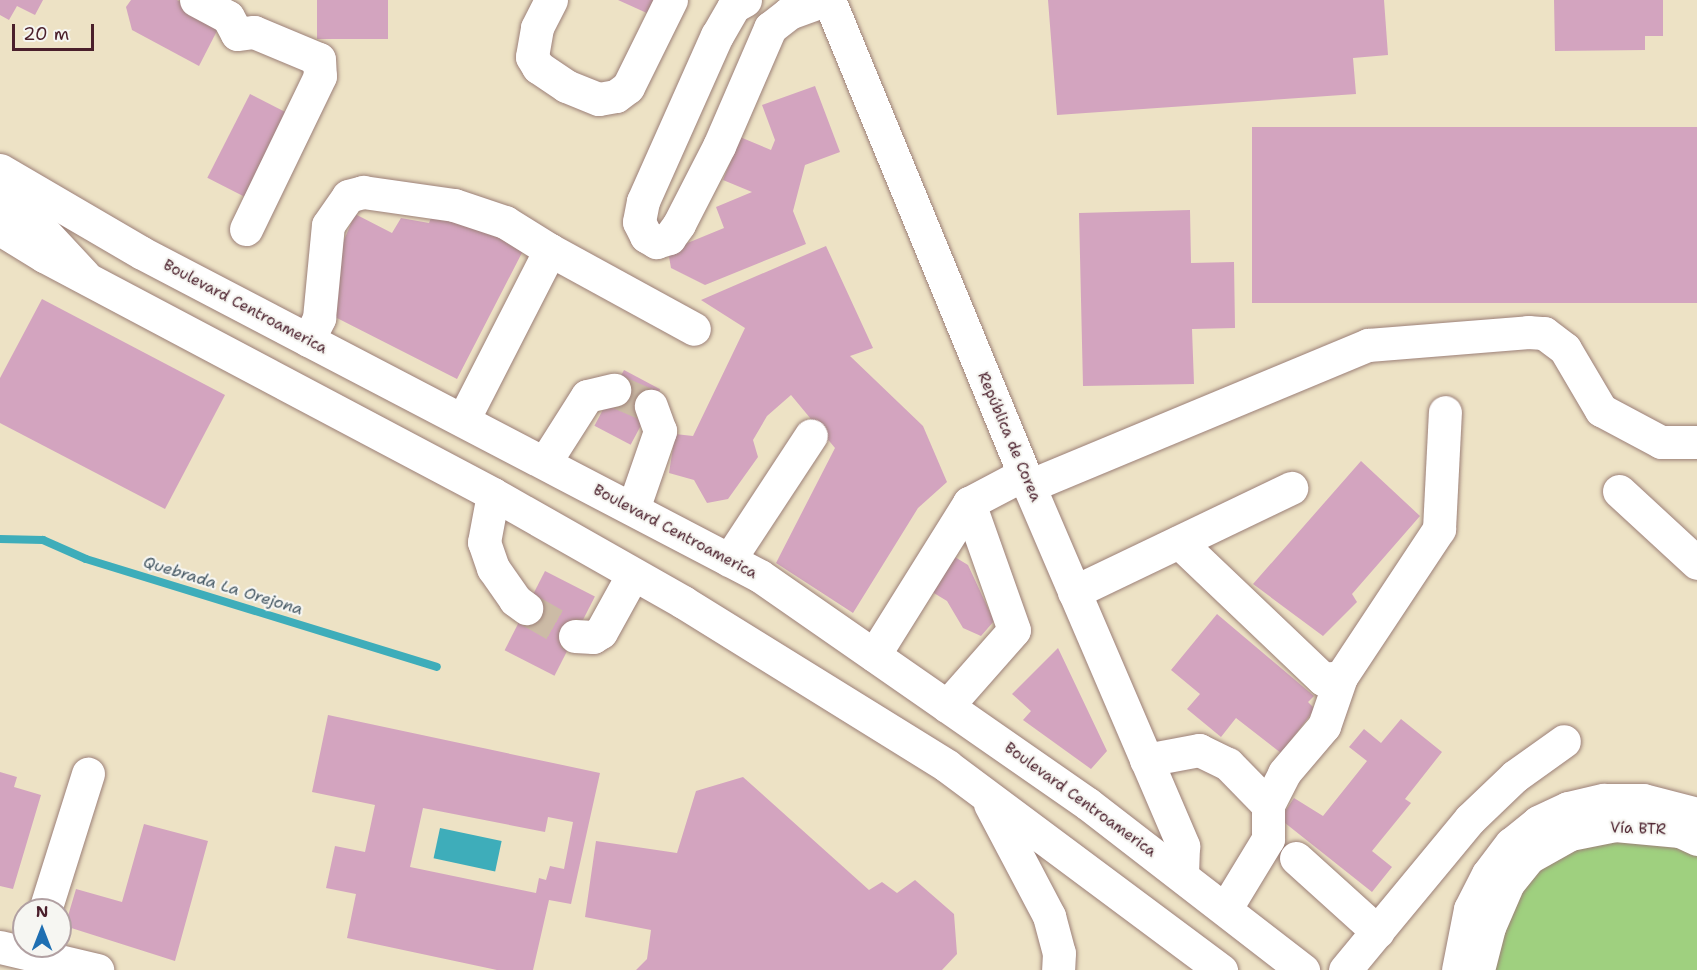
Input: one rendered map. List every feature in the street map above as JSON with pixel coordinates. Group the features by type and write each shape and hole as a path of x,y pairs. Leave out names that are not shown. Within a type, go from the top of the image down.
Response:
{"main road":[{"path":"196,0 228,17 237,34 254,32 319,59 320,76 246,229"},
{"path":"551,0 537,28 532,57 538,67 566,86 599,99 616,96 628,87 671,0"},
{"path":"745,0 734,6 717,35 643,201 639,222 646,236 656,242 669,238 679,224 719,146 770,28 789,13 827,0"},
{"name":"República de Corea","path":"827,0 1074,592 1183,846 1182,873"},
{"name":"Boulevard Centroamerica","path":"0,170 117,240 760,576 1182,873 1303,970"},
{"path":"308,340 318,318 328,225 348,196 363,192 454,205 506,222 549,250 694,329"},
{"path":"0,197 7,226 87,279 493,494 633,574 937,759 1221,970"},
{"path":"7,226 117,240"},
{"path":"463,420 549,250"},
{"path":"874,655 969,503 1368,334 1544,333 1565,349 1601,410 1660,442 1697,442"},
{"path":"545,462 587,396 614,390"},
{"path":"633,509 660,431 651,406"},
{"path":"1226,908 1268,839 1268,806 1284,773 1324,726 1341,677 1439,529 1445,412"},
{"path":"729,560 811,435"},
{"path":"1074,592 1291,488"},
{"path":"1619,491 1697,562"},
{"path":"493,494 484,542 494,568 515,600 526,608"},
{"path":"946,706 1014,630 969,503"},
{"path":"1179,542 1323,679 1341,677"},
{"path":"575,636 593,637 601,632 633,574"},
{"path":"1345,970 1470,819 1515,776 1564,741"},
{"path":"1146,760 1199,750 1228,764 1268,806"},
{"path":"49,898 88,774"},
{"path":"985,794 1049,916 1059,953 1058,970"},
{"path":"1458,970 1470,909 1488,874 1511,844 1538,822 1568,808 1604,800 1643,800 1697,814"},
{"name":"Vía BTR","path":"1478,970 1489,927 1508,883 1529,857 1570,834 1615,825 1680,831 1697,839"},
{"path":"1296,858 1378,932"},
{"path":"54,958 97,970"}],"green space":[{"path":"1570,834 1697,839 1697,970 1478,970 1489,927"}],"water":[{"path":"440,828 502,841 495,871 434,858"}],"building":[{"path":"0,0 43,0 35,15 17,6 9,20 0,15"},
{"path":"131,0 177,0 221,23 199,66 132,30 126,7"},
{"path":"317,0 388,0 388,39 317,39"},
{"path":"618,0 656,0 649,14"},
{"path":"1048,0 1384,0 1388,55 1353,58 1356,94 1057,115"},
{"path":"1554,0 1663,0 1663,36 1645,36 1645,50 1555,51"},
{"path":"815,86 840,152 805,165 793,211 806,244 705,285 671,268 668,251 724,228 716,207 752,192 723,180 740,137 771,150 775,140 762,105"},
{"path":"250,94 290,114 247,198 207,178"},
{"path":"1252,127 1697,127 1697,303 1252,303"},
{"path":"1190,210 1191,263 1234,262 1235,328 1192,329 1194,384 1083,386 1079,213"},
{"path":"355,214 392,233 401,218 429,223 431,218 476,221 527,243 457,379 335,317 323,290"},
{"path":"826,246 873,348 850,356 923,426 947,482 918,508 853,613 776,563 835,448 791,395 767,416 753,440 758,457 728,499 707,503 694,480 669,473 675,434 693,436 745,328 701,300"},
{"path":"42,299 225,395 165,509 0,423 0,378"},
{"path":"624,370 660,389 631,445 594,426"},
{"path":"1361,461 1420,516 1352,594 1357,602 1323,636 1253,584"},
{"path":"945,551 968,565 994,621 981,636 963,628 947,601 924,587"},
{"path":"545,571 595,596 554,676 505,650"},
{"path":"1217,614 1314,696 1308,702 1315,709 1281,753 1236,718 1221,737 1187,709 1200,694 1171,670"},
{"path":"1058,648 1107,751 1091,769 1023,720 1031,711 1012,694"},
{"path":"328,715 600,773 571,904 549,900 533,970 497,970 347,938 356,894 326,888 335,846 365,852 375,805 312,792","holes":["423,808 545,832 548,817 573,822 564,869 550,866 546,880 539,878 536,893 410,867"]},
{"path":"1401,719 1442,752 1405,799 1411,803 1372,851 1392,867 1372,892 1280,819 1294,798 1323,816 1367,761 1349,747 1364,729 1381,743"},
{"path":"0,772 17,777 14,787 41,795 13,889 0,886"},
{"path":"743,777 869,890 882,882 897,893 915,880 954,914 957,954 942,970 636,970 647,959 651,930 585,917 596,841 677,853 696,791"},
{"path":"144,824 208,841 175,961 72,928 72,902 76,889 122,902"}],"waterway":[{"name":"Quebrada La Orejona","path":"0,539 43,540 86,559 437,667"}],"tunnel":[{"path":"614,390 651,406"},
{"path":"526,608 575,636"}]}
